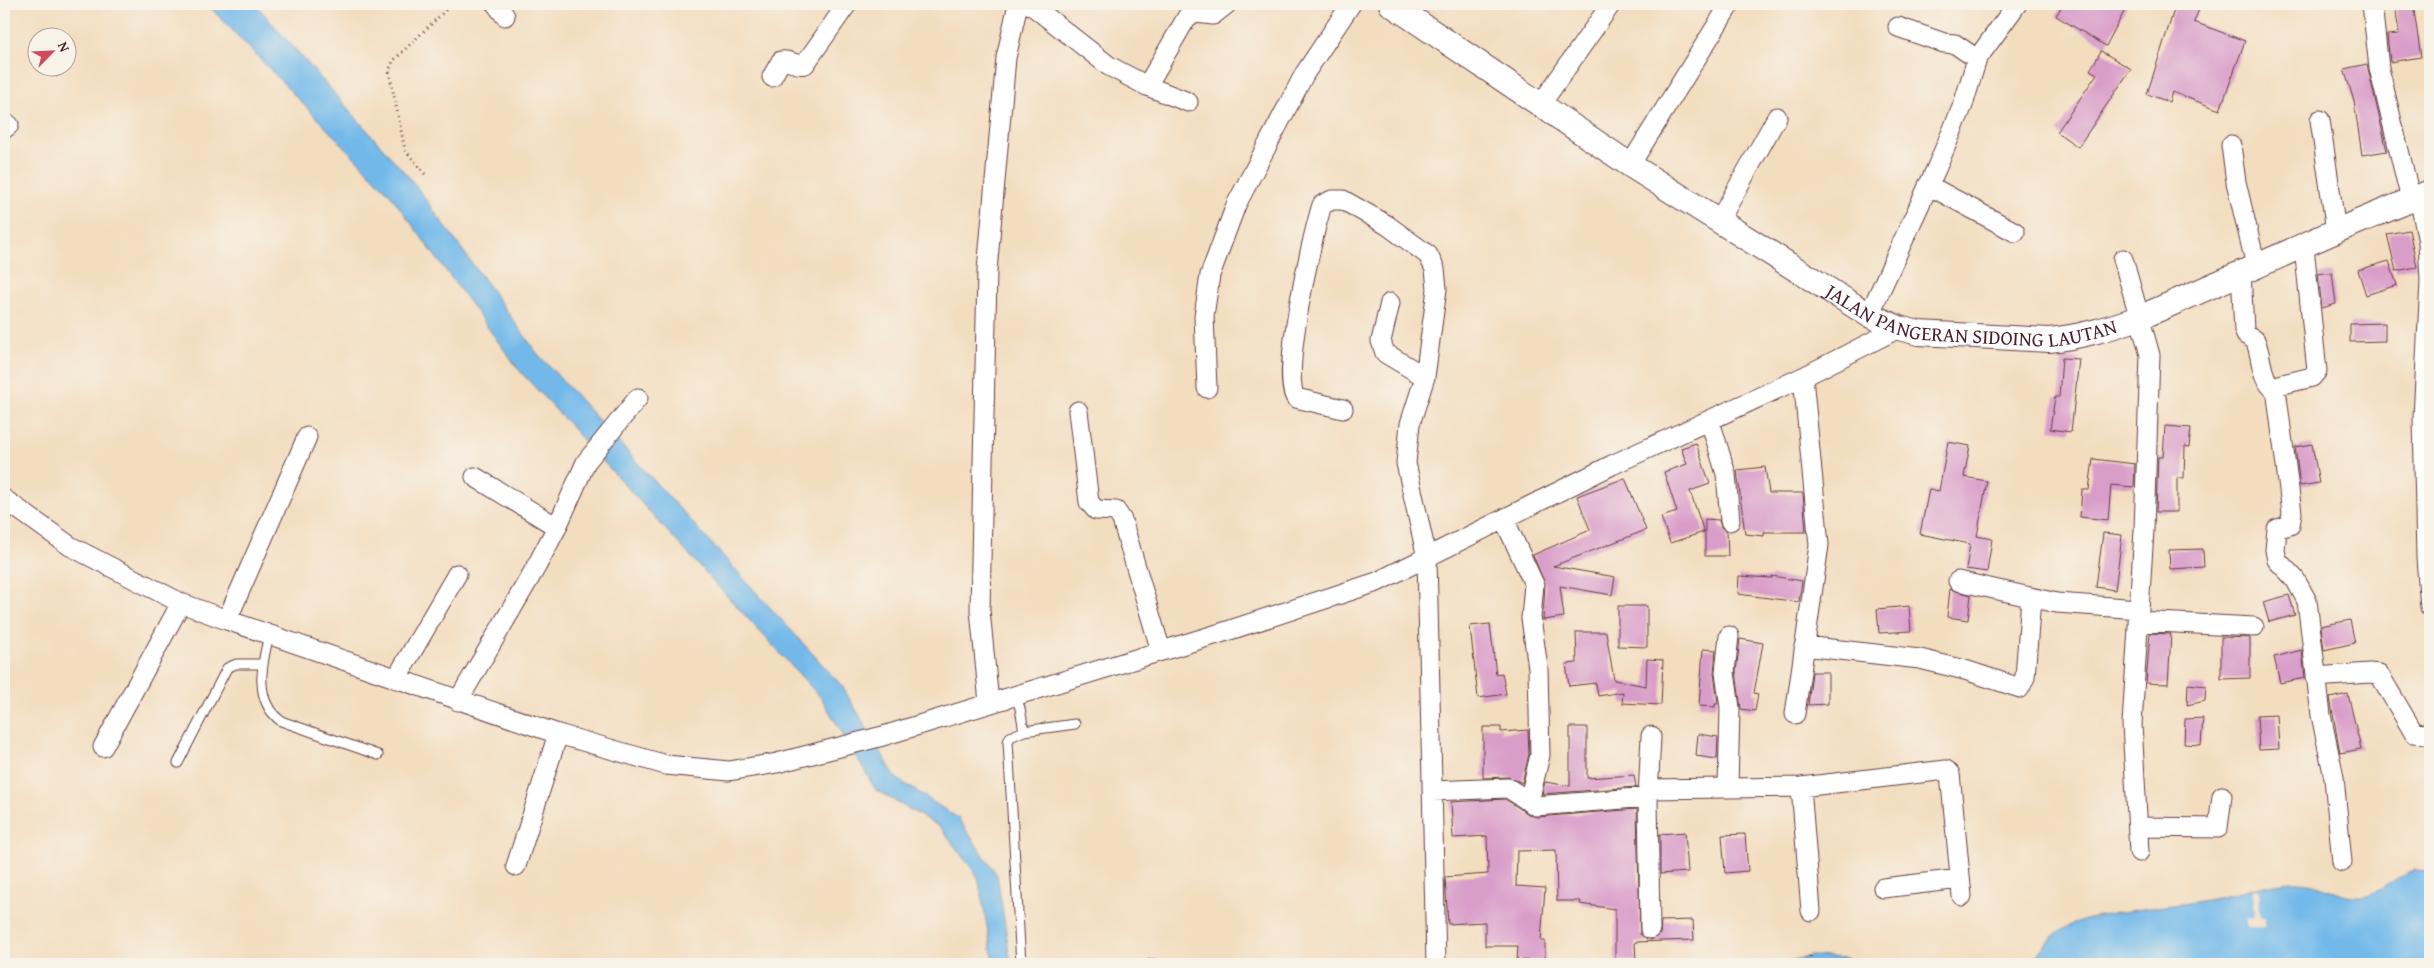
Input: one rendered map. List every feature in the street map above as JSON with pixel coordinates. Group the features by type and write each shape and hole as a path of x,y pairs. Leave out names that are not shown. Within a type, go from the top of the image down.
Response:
{"street":[{"path":"772,77 781,61 785,60 801,66 806,64 848,4"},
{"path":"989,703 980,610 987,271 1006,58 1018,4"},
{"path":"1030,4 1109,66 1147,86 1188,102"},
{"path":"1147,86 1187,17 1196,13 1212,15 1227,4"},
{"path":"1207,388 1204,316 1210,275 1236,205 1305,73 1351,4"},
{"name":"JALAN PANGERAN SIDOING LAUTAN","path":"1391,4 1630,165 1718,221 1869,315 1899,328 1918,333 2018,340 2067,339 2139,318 2336,231 2420,197"},
{"path":"1541,104 1611,4"},
{"path":"1630,165 1730,4"},
{"path":"1869,315 1963,105 1977,59 2017,4"},
{"path":"2372,4 2379,68 2420,197 2428,242 2430,281 2423,418 2426,558 2430,607"},
{"path":"1898,27 1944,43 1955,44 1977,59"},
{"path":"1718,221 1777,117"},
{"path":"2320,120 2336,231"},
{"path":"2230,145 2248,269 2244,330 2246,335 2255,340 2264,374 2270,386 2276,391"},
{"path":"1928,185 2015,232"},
{"path":"1343,410 1296,398 1292,386 1296,317 1316,223 1322,205 1332,200 1343,200 1387,225 1428,255 1435,269 1437,289 1425,377 1410,424 1406,463 1427,558 1436,964"},
{"path":"2304,246 2317,371 2309,378 2278,386 2276,391 2292,513 2290,525 2276,529 2275,550 2278,560 2296,579 2307,601 2316,678 2334,778 2342,862"},
{"path":"2123,259 2148,344 2150,365 2144,530 2132,724 2139,852"},
{"path":"1390,303 1381,348 1425,377"},
{"path":"4,499 70,546 181,603 269,635 330,654 458,701 558,734 666,765 729,771 777,763 883,736 1161,651 1377,582 1612,465 1640,454 1803,377 1899,328"},
{"path":"1795,714 1818,545 1803,377"},
{"path":"458,701 557,527 586,462 638,398"},
{"path":"1078,411 1089,502 1096,510 1116,511 1122,520 1161,651"},
{"path":"1710,421 1726,474 1730,521"},
{"path":"227,620 307,438"},
{"path":"475,477 557,527"},
{"path":"1504,519 1534,584 1532,618 1538,668 1540,755 1529,802"},
{"path":"396,679 457,574"},
{"path":"1958,581 2056,603 2139,615 2254,627"},
{"path":"1806,634 2023,683 2031,598"},
{"path":"104,747 181,603"},
{"path":"1728,787 1730,708 1725,672 1729,636"},
{"path":"2316,678 2369,673 2379,674 2414,733 2427,734"},
{"path":"516,866 558,734"},
{"path":"1650,929 1648,793 1651,736"},
{"path":"1432,791 1508,788 1536,806 1648,793 1728,787 1801,786 1948,771 1950,774 1961,887 1883,888"},
{"path":"1801,786 1811,910"},
{"path":"2139,827 2218,828 2222,796"}],"lane":[{"path":"269,635 261,664 263,686 272,715 281,721 378,755"},
{"path":"178,764 227,668 236,664 261,664"},
{"path":"1015,695 1020,708 1024,731"},
{"path":"1021,964 1008,742 1010,738 1024,731 1075,724"}],"path":[{"path":"425,174 405,150 389,71 393,61 452,4"},
{"path":"1810,956 1810,964"}],"water":[{"path":"207,4 255,4 413,182 537,353 842,686 896,778 958,818 997,875 1011,964 994,964 978,877 940,827 876,790 822,699 519,370 389,193"},
{"path":"2415,870 2430,871 2430,964 2030,964 2045,945 2056,935 2069,926 2087,919 2207,900 2263,886 2296,882 2313,884 2346,895 2362,896 2376,891 2408,872"},
{"path":"1810,956 1847,958 1859,964 1783,964"}],"pier":[{"path":"2259,889 2260,917 2264,917 2264,927 2247,927 2247,918 2255,917 2253,890"}],"building":[{"path":"2063,4 2128,4 2106,46 2056,16"},
{"path":"2176,4 2201,4 2194,22 2245,41 2220,110 2172,92 2169,102 2147,94"},
{"path":"2395,4 2413,4 2421,57 2390,62 2387,35 2399,34"},
{"path":"2101,51 2131,69 2078,147 2057,132 2097,74 2090,70"},
{"path":"2367,64 2387,151 2362,155 2354,101 2344,69"},
{"path":"2409,230 2417,267 2396,271 2387,234"},
{"path":"2389,261 2397,285 2366,295 2358,270"},
{"path":"2332,272 2336,304 2322,308 2318,274"},
{"path":"2385,323 2385,341 2350,342 2350,324"},
{"path":"2062,358 2079,359 2071,432 2050,429 2055,397 2059,397"},
{"path":"2165,426 2191,428 2189,447 2185,446 2184,478 2177,478 2177,512 2156,512 2158,457 2163,457"},
{"path":"1948,442 1970,446 1964,477 1987,481 1977,536 1992,539 1987,572 1966,569 1970,544 1920,534 1929,489 1939,491"},
{"path":"1696,443 1710,484 1690,491 1704,532 1670,543 1661,517 1677,512 1664,472 1687,464 1681,448"},
{"path":"2312,444 2319,483 2300,486 2295,447"},
{"path":"2093,459 2135,464 2134,487 2111,485 2108,520 2080,517 2082,490 2089,490"},
{"path":"1765,467 1769,493 1803,493 1806,532 1764,532 1764,536 1745,534 1737,470"},
{"path":"1625,478 1646,530 1553,566 1615,577 1612,595 1560,586 1564,617 1543,620 1545,584 1533,555 1590,530 1577,496"},
{"path":"1705,519 1719,520 1721,527 1727,532 1728,556 1705,556"},
{"path":"2103,533 2122,535 2115,590 2096,587"},
{"path":"2203,549 2204,567 2170,569 2169,550"},
{"path":"1739,576 1772,578 1772,576 1802,581 1799,602 1738,594"},
{"path":"1950,589 1971,595 1968,620 1947,617"},
{"path":"2289,595 2295,615 2269,622 2263,602"},
{"path":"1618,606 1647,606 1647,647 1618,646"},
{"path":"1909,606 1911,631 1879,633 1877,609"},
{"path":"2350,620 2355,643 2324,650 2321,626"},
{"path":"1490,624 1496,674 1502,673 1506,694 1478,698 1470,626"},
{"path":"1576,632 1606,632 1614,680 1646,686 1647,659 1663,660 1661,705 1622,703 1623,692 1598,696 1596,683 1569,686 1566,664 1577,663"},
{"path":"2150,633 2171,634 2168,684 2146,683"},
{"path":"2221,637 2250,638 2250,678 2221,679"},
{"path":"1740,639 1763,643 1754,693 1758,694 1755,711 1741,709 1736,672"},
{"path":"1703,649 1716,650 1714,673 1718,704 1715,704 1715,707 1699,706"},
{"path":"2302,650 2305,678 2280,683 2274,657"},
{"path":"1812,672 1828,672 1828,704 1808,705"},
{"path":"2188,684 2206,686 2205,701 2187,705"},
{"path":"2348,694 2361,749 2340,753 2330,698"},
{"path":"2277,715 2279,749 2259,750 2257,716"},
{"path":"2203,718 2201,745 2184,744 2185,719"},
{"path":"1483,727 1501,727 1501,732 1528,730 1529,754 1522,783 1508,777 1483,778"},
{"path":"1570,727 1587,727 1587,778 1634,775 1636,787 1542,794 1545,782 1570,786"},
{"path":"1698,734 1718,737 1717,759 1696,756"},
{"path":"1505,799 1530,815 1537,817 1637,809 1640,934 1651,940 1660,934 1661,921 1693,920 1694,940 1635,942 1636,961 1615,961 1615,909 1580,904 1581,901 1557,901 1556,850 1517,851 1516,886 1545,888 1541,941 1545,941 1545,961 1517,960 1518,946 1485,946 1485,922 1448,924 1445,877 1488,874 1487,836 1453,838 1451,802"},
{"path":"1685,832 1688,872 1660,874 1660,834"},
{"path":"1745,834 1748,871 1725,873 1722,835"}]}
